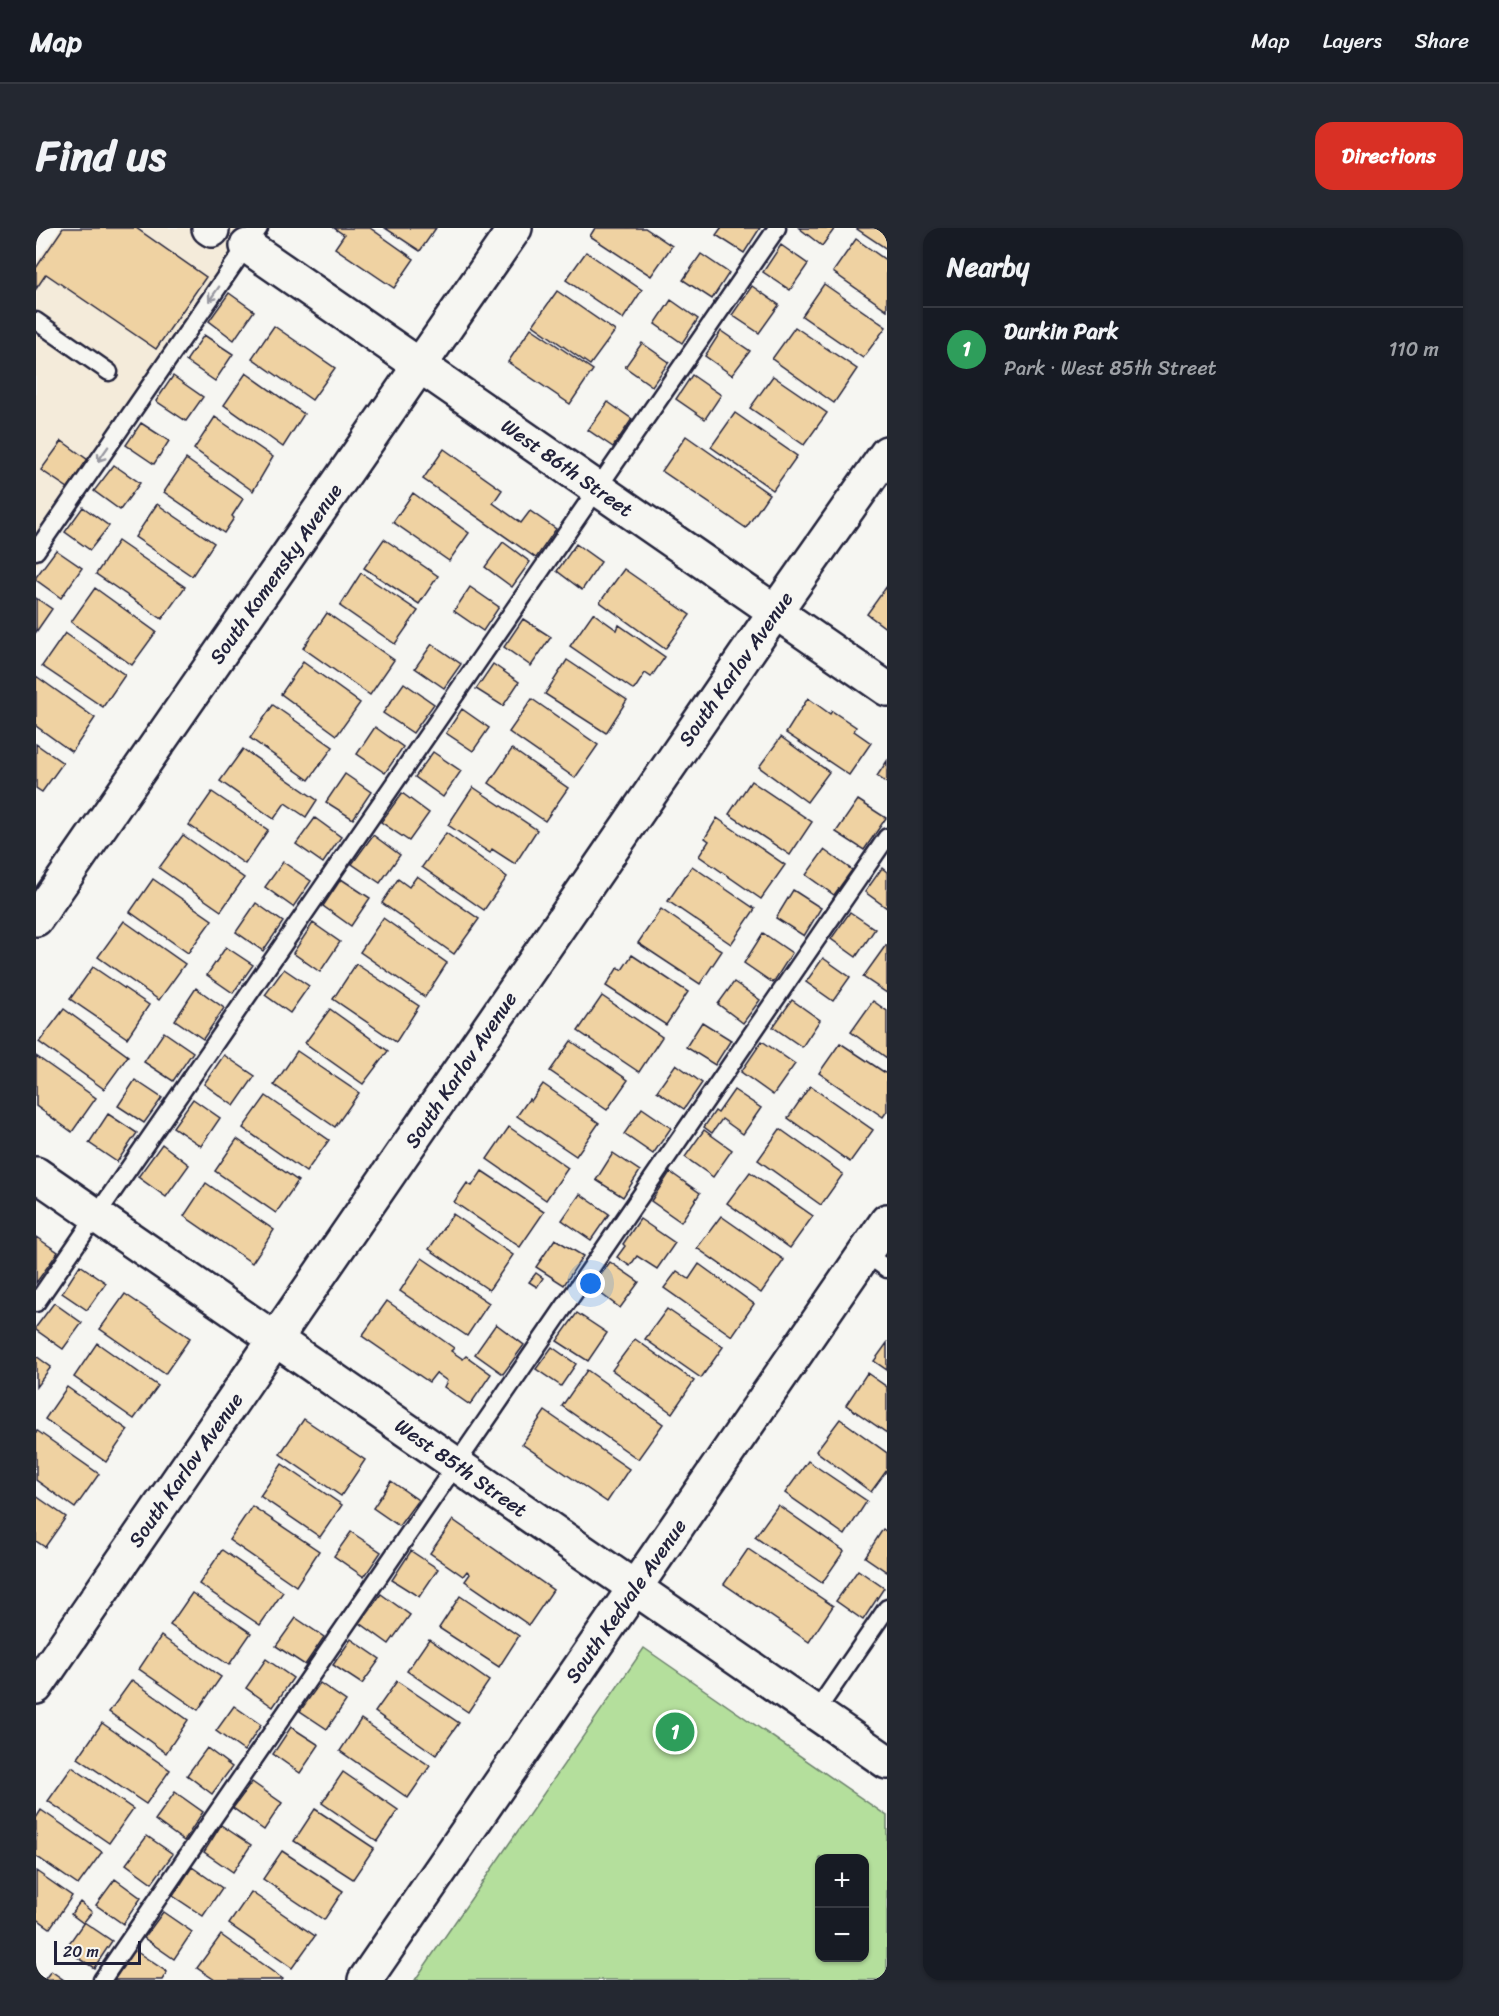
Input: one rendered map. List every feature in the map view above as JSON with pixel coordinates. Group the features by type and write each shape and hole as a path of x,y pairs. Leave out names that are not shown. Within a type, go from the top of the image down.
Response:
{"street":[{"name":"South Komensky Avenue","path":"36,919 515,228"},
{"name":"West 86th Street","path":"253,237 420,366 887,689"},
{"name":"South Karlov Avenue","path":"36,1687 775,612 887,453"},
{"name":"West 85th Street","path":"36,1174 887,1762"},
{"name":"South Kedvale Avenue","path":"365,1980 635,1588 876,1261 887,1221"}],"lane":[{"path":"36,1303 777,228"},
{"path":"36,551 253,237"},
{"path":"36,321 110,372"},
{"path":"102,1980 887,837"},
{"path":"815,1713 887,1608"}],"shaded area":[{"path":"60,228 270,228 36,567 36,263"}],"green space":[{"path":"644,1648 887,1816 887,1980 415,1980"}],"building":[{"path":"63,228 136,228 206,277 156,349 46,274 36,289 36,268"},
{"path":"334,228 370,228 414,259 394,288 335,248 344,235"},
{"path":"385,228 436,228 420,251"},
{"path":"595,228 645,228 672,246 651,276 590,236"},
{"path":"721,228 760,228 744,253 716,235"},
{"path":"799,228 835,228 822,246"},
{"path":"857,228 887,228 887,249 857,229"},
{"path":"856,239 887,261 887,310 833,272"},
{"path":"781,245 808,264 790,290 763,272"},
{"path":"586,252 642,290 623,319 566,280"},
{"path":"701,254 729,273 712,299 683,280"},
{"path":"824,284 886,327 863,358 802,316"},
{"path":"752,286 779,305 759,333 732,315"},
{"path":"557,291 615,331 590,365 533,325"},
{"path":"229,293 254,311 234,340 209,321"},
{"path":"671,300 698,319 682,343 655,324"},
{"path":"274,326 335,368 312,400 252,358"},
{"path":"795,327 857,369 834,403 772,359"},
{"path":"531,328 593,370 570,404 508,362"},
{"path":"721,331 750,351 732,375 705,356"},
{"path":"204,335 233,354 215,381 186,361"},
{"path":"642,343 669,362 652,386 625,367"},
{"path":"246,373 304,414 283,447 224,405"},
{"path":"692,375 721,395 705,419 676,399"},
{"path":"173,376 203,397 186,421 156,401"},
{"path":"773,376 827,413 804,445 750,408"},
{"path":"608,402 632,419 613,447 588,430"},
{"path":"735,413 797,456 773,490 711,447"},
{"path":"215,417 273,457 253,491 194,449"},
{"path":"141,423 169,441 154,464 126,445"},
{"path":"686,436 769,494 746,528 662,471"},
{"path":"62,441 88,460 68,488 41,470"},
{"path":"444,449 502,490 493,503 521,523 530,511 556,529 536,558 423,479"},
{"path":"186,459 243,499 224,533 164,492"},
{"path":"114,465 140,483 120,510 94,491"},
{"path":"413,493 469,533 449,561 393,522"},
{"path":"157,504 214,543 192,576 135,537"},
{"path":"83,507 109,526 90,550 65,532"},
{"path":"384,539 438,576 419,604 364,568"},
{"path":"118,541 185,587 162,619 96,574"},
{"path":"503,542 530,562 512,587 485,567"},
{"path":"576,544 601,562 582,590 557,571"},
{"path":"56,550 82,568 61,598 36,580"},
{"path":"624,569 690,615 665,649 600,602"},
{"path":"361,573 418,611 395,644 340,606"},
{"path":"887,586 887,629 867,614"},
{"path":"470,587 499,607 483,631 454,611"},
{"path":"95,588 156,632 132,665 71,622"},
{"path":"36,598 52,609 36,632"},
{"path":"327,613 394,660 370,695 303,648"},
{"path":"593,613 617,630 619,625 665,657 651,677 645,673 634,690 570,646"},
{"path":"523,619 551,637 531,666 504,647"},
{"path":"65,633 125,675 103,707 42,666"},
{"path":"432,644 461,664 444,688 415,668"},
{"path":"567,660 627,700 606,733 545,694"},
{"path":"303,662 360,703 337,735 281,694"},
{"path":"493,664 519,682 503,706 476,689"},
{"path":"36,676 95,718 72,752 36,726"},
{"path":"404,683 434,704 413,733 383,713"},
{"path":"808,698 830,714 832,711 856,727 854,731 871,743 849,775 786,733"},
{"path":"532,699 598,745 575,778 509,732"},
{"path":"273,705 333,747 309,780 250,738"},
{"path":"462,709 489,728 473,751 446,733"},
{"path":"375,727 403,747 385,773 357,754"},
{"path":"781,737 829,772 807,802 759,767"},
{"path":"36,744 63,763 42,792 36,788"},
{"path":"243,749 317,800 306,817 285,803 274,819 220,781"},
{"path":"512,749 568,788 545,821 489,783"},
{"path":"433,752 461,771 443,797 415,777"},
{"path":"887,761 887,783 877,776"},
{"path":"345,774 371,792 353,819 326,802"},
{"path":"751,781 812,822 790,855 729,814"},
{"path":"473,787 537,830 515,864 492,849 490,853 448,825"},
{"path":"212,792 268,830 245,864 189,825"},
{"path":"402,793 429,813 409,841 381,822"},
{"path":"858,800 886,818 864,850 836,832"},
{"path":"315,818 341,837 323,863 296,844"},
{"path":"717,818 785,865 761,899 699,856 709,841 705,838"},
{"path":"446,833 507,877 484,910 422,867"},
{"path":"183,835 244,878 221,911 159,868"},
{"path":"373,835 400,855 380,883 352,864"},
{"path":"824,850 852,870 834,895 806,875"},
{"path":"283,862 311,881 293,907 265,887"},
{"path":"692,866 755,909 731,944 668,901"},
{"path":"882,868 887,872 887,908 865,892"},
{"path":"417,876 479,919 454,954 382,903 398,879 409,887"},
{"path":"153,879 212,920 188,953 130,912"},
{"path":"341,879 370,898 351,926 323,906"},
{"path":"793,890 821,908 804,936 776,918"},
{"path":"256,903 283,922 263,951 236,932"},
{"path":"661,909 722,951 700,984 638,943"},
{"path":"850,912 875,929 856,957 831,939"},
{"path":"383,918 447,963 425,997 360,952"},
{"path":"124,921 185,964 159,1000 98,957"},
{"path":"313,923 340,942 320,972 293,953"},
{"path":"763,933 792,953 773,983 744,963"},
{"path":"887,946 887,993 863,977"},
{"path":"226,947 253,965 233,993 207,975"},
{"path":"632,955 688,992 666,1025 606,986 618,967 622,970"},
{"path":"823,958 850,977 833,1001 806,982"},
{"path":"356,964 419,1006 396,1042 333,999"},
{"path":"93,967 149,1005 127,1038 70,999"},
{"path":"284,969 309,986 290,1013 265,995"},
{"path":"734,982 760,1000 743,1023 718,1004"},
{"path":"196,988 224,1008 203,1039 175,1020"},
{"path":"602,996 662,1037 639,1072 578,1031"},
{"path":"792,1000 820,1020 802,1047 773,1027"},
{"path":"873,1001 887,1011 887,1058 851,1032"},
{"path":"64,1009 128,1056 104,1089 39,1042"},
{"path":"330,1009 388,1051 363,1084 305,1043"},
{"path":"702,1022 731,1040 715,1065 686,1047"},
{"path":"164,1032 193,1052 173,1081 144,1062"},
{"path":"571,1041 628,1080 607,1110 550,1071"},
{"path":"762,1041 795,1064 773,1095 741,1072"},
{"path":"840,1043 887,1074 887,1111 883,1117 819,1073"},
{"path":"297,1051 359,1093 335,1127 274,1085"},
{"path":"224,1055 255,1076 234,1106 204,1084"},
{"path":"36,1056 96,1098 72,1132 36,1106"},
{"path":"676,1064 702,1083 684,1109 657,1091"},
{"path":"135,1080 162,1098 144,1123 118,1106"},
{"path":"543,1084 599,1123 576,1156 517,1116"},
{"path":"810,1086 873,1130 850,1162 788,1118"},
{"path":"734,1090 761,1108 743,1134 722,1119 712,1133 704,1127 715,1111 718,1113"},
{"path":"266,1096 329,1140 306,1172 243,1128"},
{"path":"193,1099 220,1118 201,1146 173,1127"},
{"path":"642,1108 671,1128 653,1154 624,1134"},
{"path":"108,1114 137,1133 117,1162 89,1143"},
{"path":"509,1127 568,1168 546,1200 487,1159"},
{"path":"780,1129 843,1174 821,1205 758,1160"},
{"path":"704,1130 732,1150 713,1177 685,1157"},
{"path":"237,1139 298,1181 276,1213 215,1171"},
{"path":"162,1144 189,1165 166,1197 138,1177"},
{"path":"613,1153 640,1171 623,1197 596,1180"},
{"path":"482,1171 544,1212 520,1247 454,1202 467,1183 472,1186"},
{"path":"670,1172 700,1193 681,1222 651,1201"},
{"path":"750,1172 813,1216 790,1248 727,1203"},
{"path":"206,1183 274,1230 252,1263 184,1216"},
{"path":"580,1194 609,1214 591,1240 562,1220"},
{"path":"453,1214 513,1255 489,1290 429,1249"},
{"path":"721,1216 784,1260 761,1293 697,1248"},
{"path":"640,1219 675,1243 657,1269 637,1256 630,1266 617,1257"},
{"path":"36,1237 58,1252 36,1283"},
{"path":"555,1239 583,1256 564,1285 536,1267"},
{"path":"422,1258 489,1303 467,1336 400,1291"},
{"path":"610,1262 639,1282 620,1308 592,1287"},
{"path":"699,1264 754,1304 732,1336 664,1288 677,1271 689,1279"},
{"path":"80,1265 106,1283 87,1310 62,1293"},
{"path":"536,1273 543,1278 537,1287 529,1282"},
{"path":"125,1294 190,1338 165,1374 100,1329"},
{"path":"387,1301 454,1348 451,1351 463,1359 466,1356 491,1374 470,1405 444,1387 447,1381 436,1373 429,1382 362,1336"},
{"path":"54,1303 82,1323 63,1349 36,1330"},
{"path":"667,1309 723,1347 701,1378 645,1339"},
{"path":"577,1313 607,1333 588,1361 557,1341"},
{"path":"496,1324 524,1345 503,1374 475,1354"},
{"path":"635,1339 694,1381 672,1413 612,1370"},
{"path":"97,1343 158,1386 134,1419 74,1377"},
{"path":"887,1343 887,1370 874,1361"},
{"path":"552,1347 576,1364 561,1386 536,1369"},
{"path":"36,1356 51,1367 36,1387"},
{"path":"587,1370 663,1424 638,1459 562,1406"},
{"path":"867,1373 887,1387 887,1433 846,1405"},
{"path":"67,1387 128,1430 106,1462 45,1419"},
{"path":"545,1411 629,1469 607,1502 522,1444"},
{"path":"304,1419 365,1460 341,1496 280,1454"},
{"path":"840,1419 887,1453 887,1470 871,1492 816,1451"},
{"path":"36,1430 99,1474 75,1508 36,1480"},
{"path":"808,1461 867,1501 845,1535 785,1493"},
{"path":"282,1464 342,1505 320,1537 260,1496"},
{"path":"391,1481 418,1500 399,1526 373,1508"},
{"path":"36,1496 66,1517 45,1547 36,1541"},
{"path":"778,1505 844,1551 822,1583 755,1537"},
{"path":"252,1506 319,1551 296,1586 229,1540"},
{"path":"453,1520 553,1590 529,1625 465,1581 470,1574 467,1571 463,1576 430,1553"},
{"path":"883,1529 887,1532 887,1572 865,1557"},
{"path":"351,1532 381,1552 364,1577 334,1556"},
{"path":"748,1549 833,1606 809,1642 724,1584"},
{"path":"222,1550 283,1592 260,1625 199,1584"},
{"path":"411,1551 438,1569 419,1597 392,1580"},
{"path":"858,1570 884,1588 863,1620 836,1601"},
{"path":"192,1593 251,1633 229,1665 170,1625"},
{"path":"381,1594 410,1615 389,1644 360,1623"},
{"path":"460,1596 519,1636 499,1667 439,1628"},
{"path":"296,1618 324,1637 305,1665 276,1646"},
{"path":"161,1636 221,1677 198,1710 139,1669"},
{"path":"351,1639 380,1659 362,1684 333,1665"},
{"path":"429,1639 489,1681 468,1712 407,1671"},
{"path":"266,1659 293,1678 273,1707 246,1688"},
{"path":"132,1680 188,1720 166,1753 109,1712"},
{"path":"397,1681 459,1723 436,1755 375,1712"},
{"path":"320,1683 346,1701 327,1729 300,1711"},
{"path":"234,1706 261,1725 244,1751 216,1731"},
{"path":"361,1719 430,1766 408,1798 340,1751"},
{"path":"102,1723 170,1770 146,1804 78,1758"},
{"path":"291,1727 319,1745 300,1773 273,1754"},
{"path":"207,1748 232,1767 212,1794 187,1775"},
{"path":"72,1767 133,1809 109,1843 48,1801"},
{"path":"343,1772 398,1810 377,1841 322,1803"},
{"path":"252,1782 282,1803 264,1830 233,1808"},
{"path":"175,1792 203,1812 184,1841 155,1820"},
{"path":"315,1809 374,1848 353,1879 294,1841"},
{"path":"41,1810 102,1852 78,1885 36,1856 36,1818"},
{"path":"221,1825 251,1845 233,1872 204,1852"},
{"path":"147,1836 173,1854 152,1883 126,1864"},
{"path":"282,1851 343,1891 324,1920 263,1879"},
{"path":"192,1867 222,1888 203,1916 173,1896"},
{"path":"36,1871 72,1896 50,1928 36,1918"},
{"path":"115,1879 141,1898 123,1924 96,1905"},
{"path":"251,1892 315,1936 292,1968 229,1924"},
{"path":"80,1902 92,1912 83,1923 71,1914"},
{"path":"163,1912 192,1932 174,1959 144,1938"},
{"path":"84,1922 112,1941 94,1968 65,1949"},
{"path":"221,1935 283,1979 215,1980 197,1968"},
{"path":"134,1950 167,1972 162,1980 114,1980"},
{"path":"51,1971 64,1980 44,1980"}],"place":[{"name":"Durkin Park","path":"675,1732"}]}
